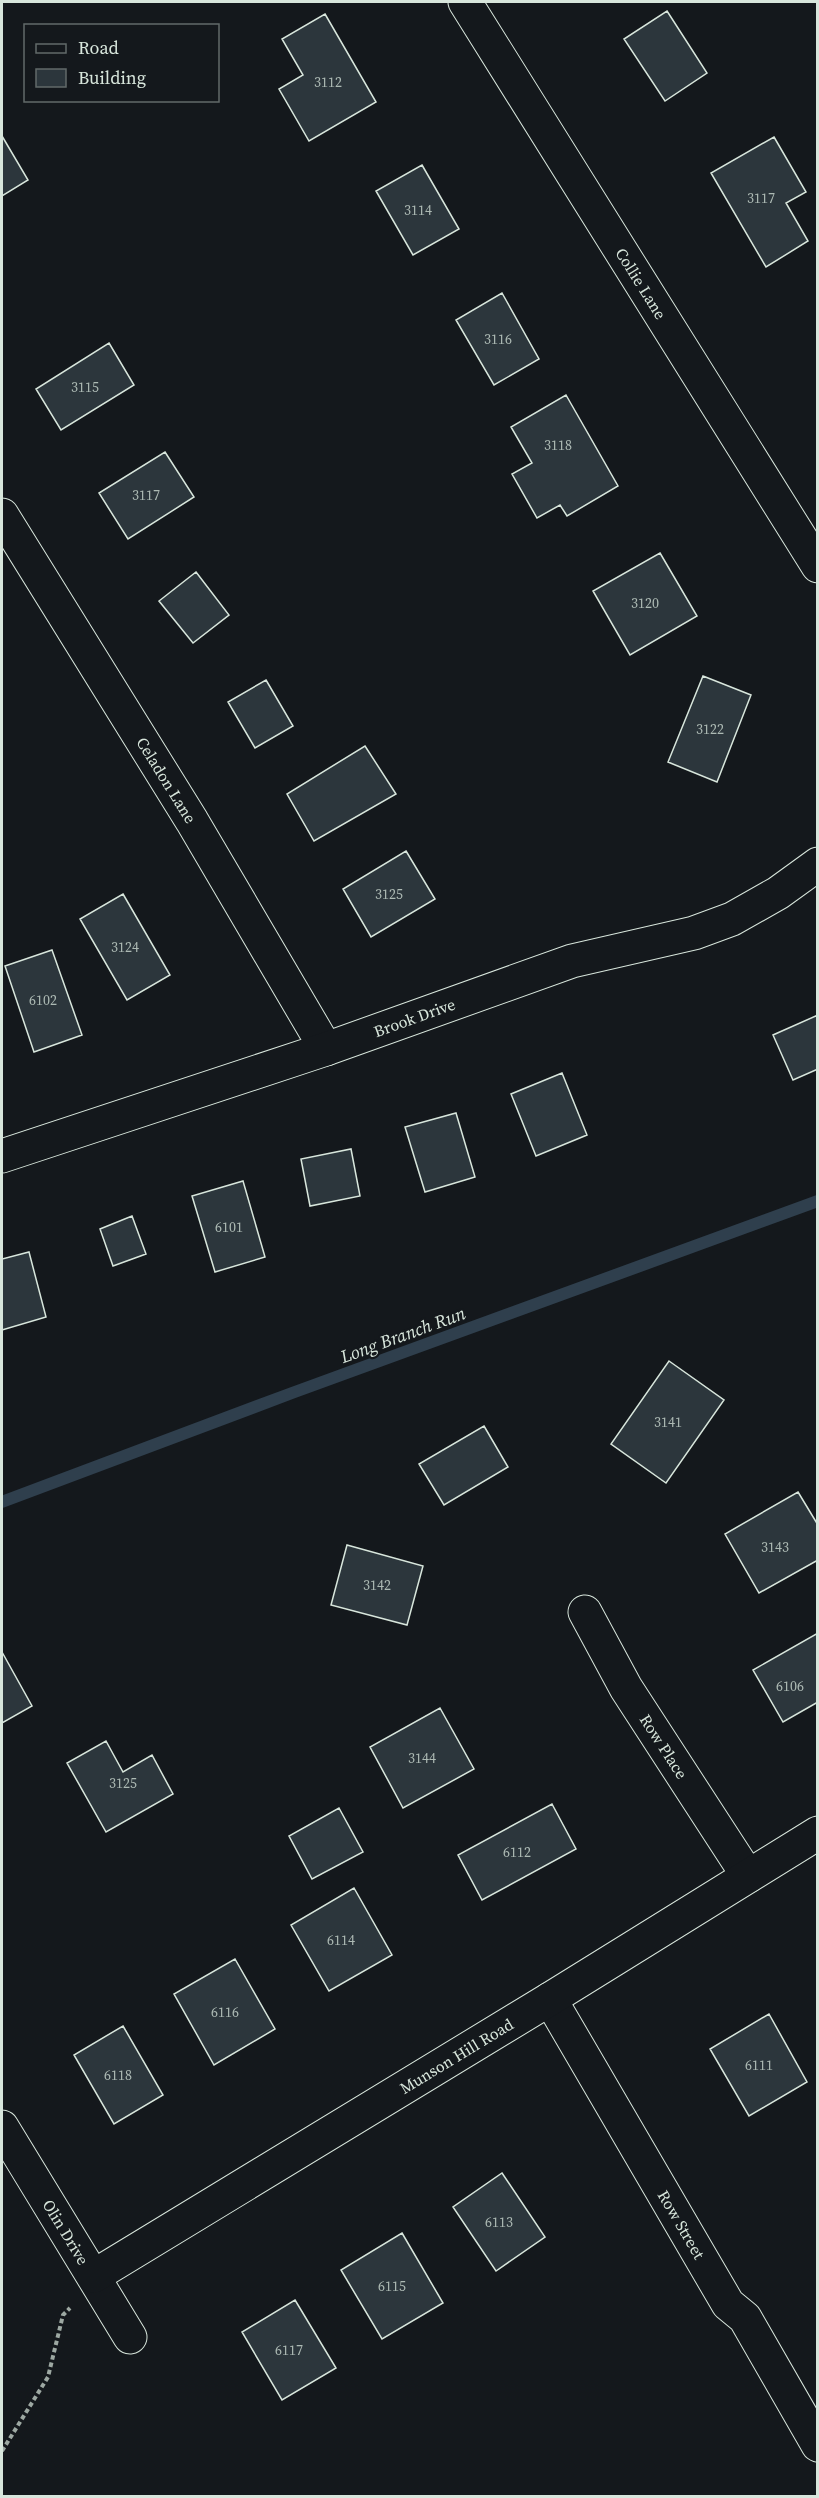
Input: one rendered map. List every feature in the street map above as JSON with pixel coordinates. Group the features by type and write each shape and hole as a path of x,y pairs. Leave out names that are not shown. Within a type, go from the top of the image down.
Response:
{"street":[{"name":"Collie Lane","path":"465,2 818,566"},
{"name":"Celadon Lane","path":"2,515 192,821 326,1049"},
{"name":"Brook Drive","path":"2,1156 326,1049 572,961 694,933 732,919 778,893 818,864"},
{"name":"Row Place","path":"585,1612 626,1688 748,1876"},
{"name":"Munson Hill Road","path":"94,2276 818,1833"},
{"name":"Row Street","path":"550,1999 728,2304 746,2318 818,2445"},
{"name":"Olin Drive","path":"2,2127 130,2337"}],"path":[{"path":"2,2451 48,2377 63,2315"}],"building":[{"path":"667,11 707,73 665,101 624,39"},
{"path":"325,14 376,102 309,141 279,89 303,75 282,39"},
{"path":"2,136 28,180 2,196"},
{"path":"774,137 806,192 786,203 808,241 766,267 711,173"},
{"path":"422,165 459,229 413,255 376,191"},
{"path":"502,293 539,359 494,385 456,320"},
{"path":"109,343 134,385 61,430 36,389"},
{"path":"566,395 618,486 567,516 560,505 537,518 512,474 532,463 511,427"},
{"path":"165,452 194,497 128,539 99,493"},
{"path":"660,553 697,616 630,655 593,591"},
{"path":"196,572 229,615 193,643 159,601"},
{"path":"703,676 751,695 717,782 668,762"},
{"path":"266,680 293,726 255,748 228,702"},
{"path":"365,746 396,794 314,841 287,794"},
{"path":"406,851 435,899 371,937 343,889"},
{"path":"123,894 170,975 127,1000 80,919"},
{"path":"52,950 82,1035 34,1052 5,966"},
{"path":"818,1015 818,1069 793,1080 773,1035"},
{"path":"562,1073 587,1135 536,1156 511,1094"},
{"path":"456,1113 475,1177 425,1192 405,1127"},
{"path":"351,1149 360,1196 310,1206 301,1159"},
{"path":"243,1181 265,1257 215,1272 192,1196"},
{"path":"132,1216 146,1254 113,1266 100,1229"},
{"path":"29,1252 46,1317 2,1330 2,1259"},
{"path":"669,1361 724,1400 666,1483 611,1444"},
{"path":"484,1426 508,1467 444,1505 419,1464"},
{"path":"798,1492 818,1525 818,1560 759,1593 725,1534"},
{"path":"347,1545 423,1566 407,1625 331,1605"},
{"path":"818,1633 818,1702 783,1722 753,1670"},
{"path":"2,1652 32,1706 2,1723"},
{"path":"440,1708 474,1769 403,1808 370,1747"},
{"path":"106,1741 123,1772 152,1755 173,1794 106,1832 67,1763"},
{"path":"552,1804 576,1849 482,1900 458,1855"},
{"path":"339,1808 363,1852 312,1879 289,1836"},
{"path":"354,1888 392,1955 329,1991 291,1925"},
{"path":"235,1959 275,2029 214,2065 174,1994"},
{"path":"769,2014 807,2082 749,2116 710,2049"},
{"path":"123,2026 163,2095 114,2124 74,2055"},
{"path":"502,2173 545,2237 496,2271 453,2207"},
{"path":"402,2233 443,2303 382,2339 341,2270"},
{"path":"295,2300 336,2368 282,2400 242,2332"}],"waterway":[{"name":"Long Branch Run","path":"2,1502 292,1393 818,1201"}]}
